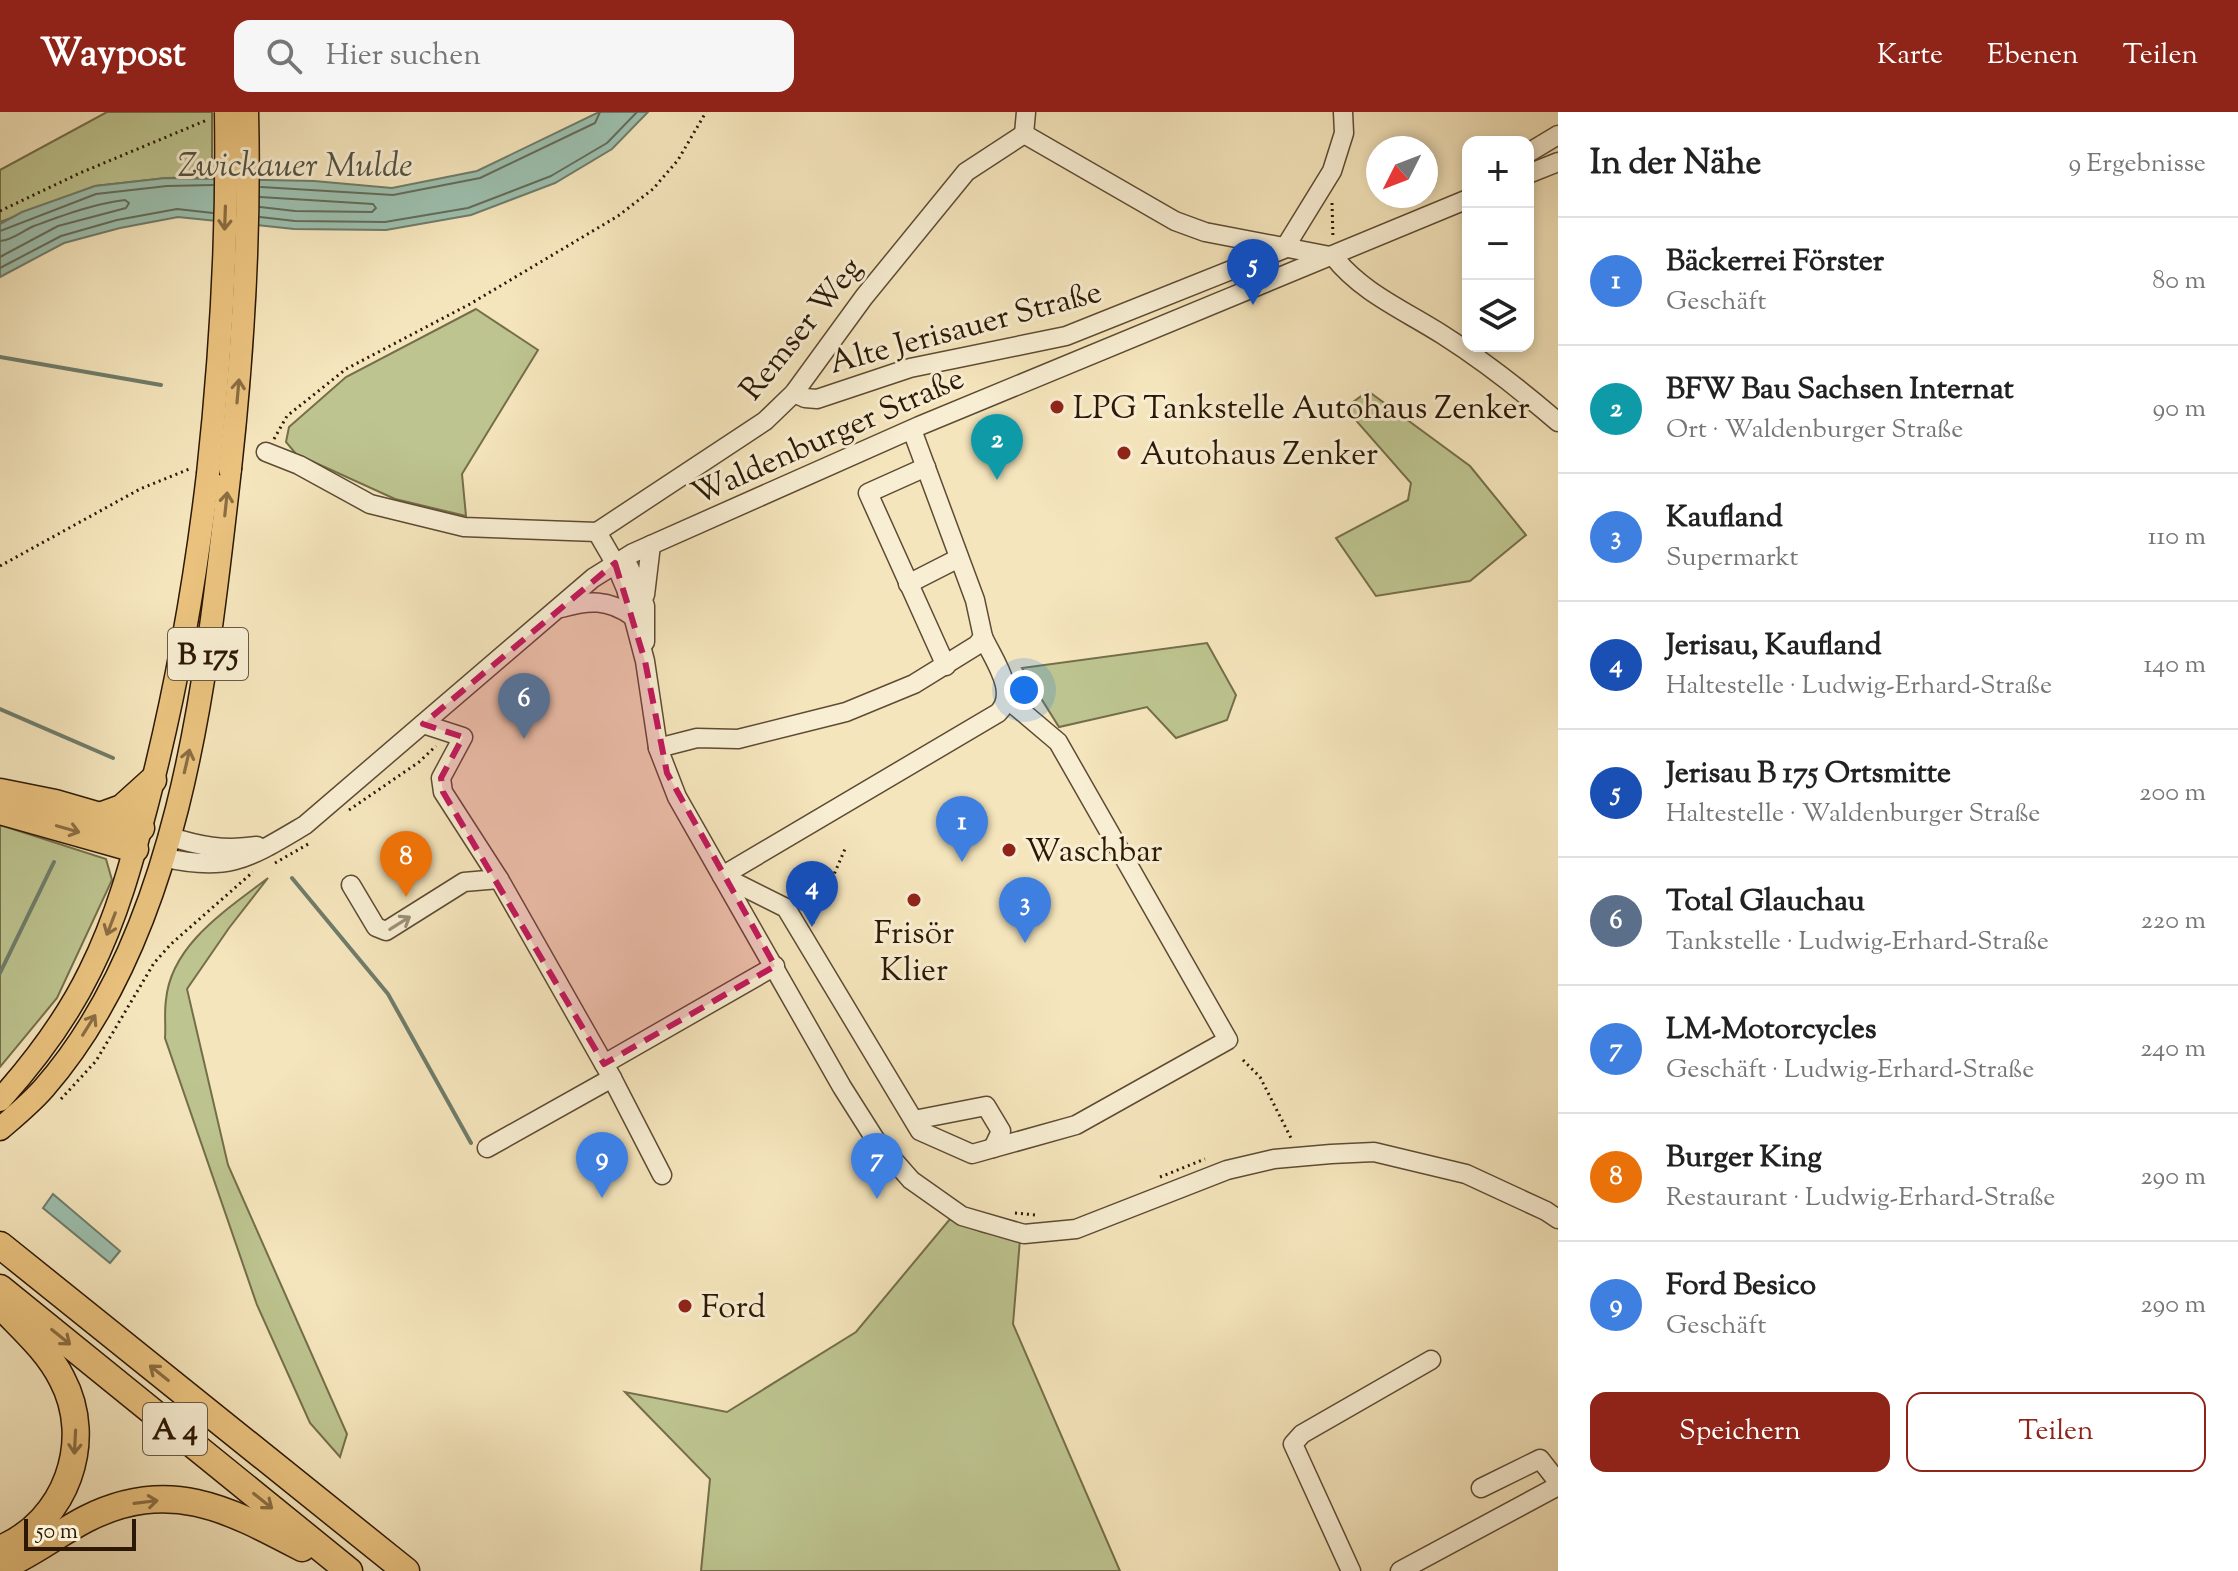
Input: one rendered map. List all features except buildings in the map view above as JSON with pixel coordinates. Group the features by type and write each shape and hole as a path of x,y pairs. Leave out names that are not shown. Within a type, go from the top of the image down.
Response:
{"highway":[{"path":"100,816 122,808 153,780"},
{"path":"0,792 100,816 138,839"},
{"path":"0,811 138,839"},
{"name":"A 4","path":"0,1245 406,1571"},
{"name":"A 4","path":"0,1288 348,1571"},
{"path":"0,1306 41,1347 63,1379 73,1409 76,1440 67,1483 52,1509 32,1530 0,1549"},
{"path":"0,1568 105,1511 137,1502 172,1500 207,1504 232,1512 348,1571"}],"main road":[{"name":"B 175","path":"0,1100 58,1027 89,973 114,916 153,780 174,685 210,470 244,303 247,112"},
{"name":"B 175","path":"0,1129 43,1088 72,1052 103,1003 136,937 165,847 203,687 210,470 218,385 226,197 217,116"},
{"path":"138,839 165,847"}],"street":[{"path":"1026,112 1024,134 1175,221 1205,232 1333,256 1363,288 1444,336 1558,422"},
{"path":"1284,249 1332,171 1344,133 1343,112"},
{"name":"Remser Weg","path":"597,532 765,421 794,393 864,297 966,172 1024,134"},
{"path":"1534,149 1558,135"},
{"path":"1534,172 1558,162"},
{"path":"1445,209 1462,193"},
{"name":"Waldenburger Straße","path":"165,847 240,849 279,840 321,813 555,610 620,560 912,430 1462,202"},
{"name":"Alte Jerisauer Straße","path":"794,393 817,399 910,368 1066,336 1284,249"},
{"path":"722,876 998,714 1005,707 1007,690 983,637 975,600 912,430"},
{"path":"266,452 299,465 370,504 464,527 597,532 620,560 626,589 639,611"},
{"path":"926,467 868,493 946,666"},
{"path":"651,545 639,611 658,748 677,797 842,1087 875,1139 911,1180 962,1216 1024,1234 1076,1229 1227,1170 1274,1159 1374,1152 1466,1174 1558,1219"},
{"path":"908,584 959,558"},
{"path":"555,610 592,601 639,611"},
{"path":"658,748 697,738 738,739 846,712 914,684 971,651 983,637"},
{"path":"722,876 786,908 920,1131 972,1154 1076,1125 1228,1040 1058,742 1007,699"},
{"path":"423,724 456,735 441,778 443,792 499,879 608,1071 662,1175"},
{"path":"351,885 376,927 386,931 464,882 499,879"},
{"path":"487,1148 775,966"},
{"path":"914,1120 986,1106 1001,1131 993,1148"},
{"path":"1351,1571 1293,1444 1302,1434 1431,1360"},
{"path":"1400,1571 1558,1486 1540,1459 1481,1488"}],"path":[{"path":"266,452 287,416 346,369 470,304 618,216 653,189 678,160 706,112"},
{"path":"0,211 80,173 217,116"},
{"path":"1332,171 1333,256"},
{"path":"0,566 140,489 210,470"},
{"path":"346,812 456,735"},
{"path":"271,864 299,851 310,842"},
{"path":"805,941 845,849"},
{"path":"54,1105 96,1061 143,980 171,944 243,880 263,867"},
{"path":"1243,1060 1260,1077 1292,1140"},
{"path":"1151,1181 1210,1158"},
{"path":"1009,1213 1049,1214"}],"highlighted area":[{"path":"615,563 645,661 667,773 775,966 604,1064 443,792 441,778 463,737 423,724"}],"green space":[{"path":"107,112 212,112 212,177 166,178 95,186 0,222 0,170"},
{"path":"476,309 538,350 462,474 466,516 395,499 296,454 286,442 289,427 346,377"},
{"path":"1368,391 1470,466 1526,535 1470,581 1376,596 1336,538 1408,500 1411,483 1345,408"},
{"path":"1207,643 1236,695 1227,720 1176,738 1147,707 1059,727 1022,668"},
{"path":"0,825 106,859 112,880 57,998 0,1067"},
{"path":"268,878 187,989 228,1165 347,1434 340,1457 310,1423 257,1305 165,1038 166,1000 178,962 219,915"},
{"path":"950,1219 982,1232 1020,1239 1013,1324 1120,1571 701,1571 710,1479 625,1392 727,1412 856,1332"}],"water":[{"path":"599,112 648,112 612,149 555,183 471,215 386,230 294,229 178,217 64,243 0,277 0,224 22,212 95,186 166,178 314,181 392,188 477,171"},
{"path":"53,1194 120,1251 110,1263 43,1208"}],"waterway":[{"path":"0,357 161,385"},
{"path":"0,709 113,758"},
{"path":"0,973 54,862"},
{"path":"292,878 388,994 471,1143"}],"place":[{"name":"Jerisau B 175 Ortsmitte","path":"1253,305"},
{"name":"LPG Tankstelle Autohaus Zenker","path":"1057,407"},
{"name":"Autohaus Zenker","path":"1124,453"},
{"name":"BFW Bau Sachsen Internat","path":"997,480"},
{"name":"Total Glauchau","path":"524,739"},
{"name":"Waschbar","path":"1009,850"},
{"name":"Bäckerrei Förster","path":"962,862"},
{"name":"Burger King","path":"406,897"},
{"name":"Frisör Klier","path":"914,900"},
{"name":"Jerisau, Kaufland","path":"812,927"},
{"name":"Kaufland","path":"1025,943"},
{"name":"Ford Besico","path":"602,1198"},
{"name":"LM-Motorcycles","path":"877,1199"},
{"name":"Ford","path":"685,1306"}],"water label":[{"name":"Zwickauer Mulde","path":"295,164"}]}
